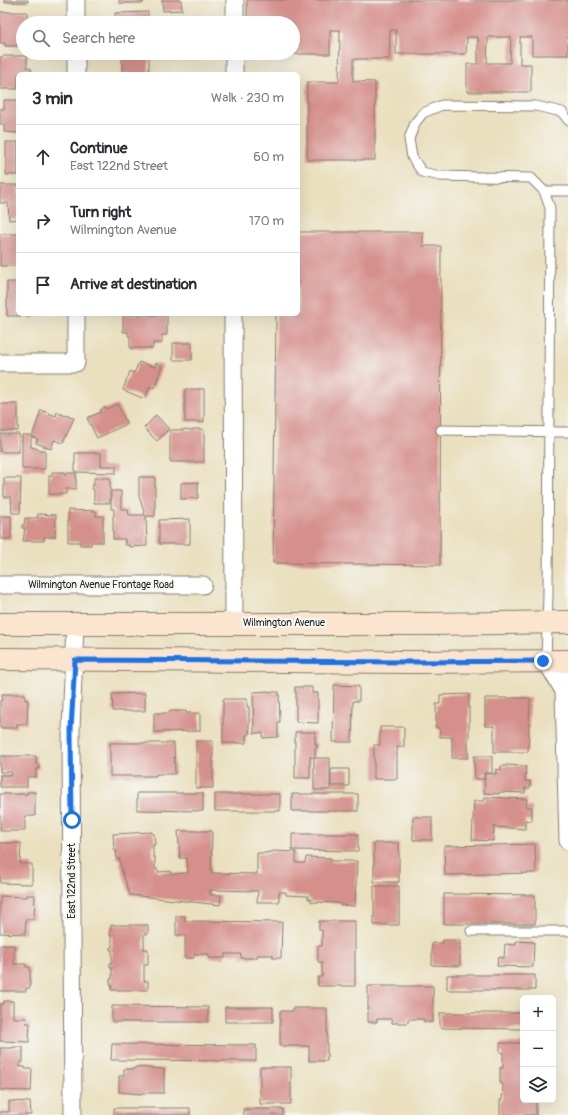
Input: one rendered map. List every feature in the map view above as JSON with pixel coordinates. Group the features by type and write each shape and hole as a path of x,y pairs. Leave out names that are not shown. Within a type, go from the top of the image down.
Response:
{"main road":[{"name":"Wilmington Avenue","path":"0,624 430,624 558,622"},
{"path":"0,659 411,662 568,661"}],"street":[{"path":"76,0 76,16"},
{"path":"235,0 235,16"},
{"path":"76,60 76,72"},
{"path":"234,60 234,72"},
{"path":"0,363 76,363 76,316"},
{"path":"233,316 234,623"},
{"name":"Wilmington Avenue Frontage Road","path":"0,585 203,585"},
{"name":"East 122nd Street","path":"73,1115 71,730 76,624"},
{"path":"546,661 564,691"},
{"path":"568,674 564,691 568,841"}],"lane":[{"path":"546,661 558,622 549,432 550,208 544,191 531,178 440,176 422,172 412,157 410,139 415,123 423,113 442,105 536,106 562,112 568,120"},
{"path":"544,191 568,191"},
{"path":"441,430 568,432"},
{"path":"471,931 568,931"}],"building":[{"path":"4,0 28,0 28,2 4,2"},
{"path":"119,0 143,0 143,3 119,3"},
{"path":"162,0 181,0 182,10 163,11"},
{"path":"247,0 568,0 568,55 532,55 532,37 520,37 520,64 531,64 531,92 467,92 467,64 478,64 478,37 467,37 466,54 396,54 396,30 390,30 389,59 353,59 353,81 375,82 375,160 307,160 307,82 339,82 340,30 330,30 330,54 300,54 300,16 247,16","holes":["488,37 511,37 510,63 487,63"]},
{"path":"0,12 27,12 27,16 16,16 16,46 5,46 5,43 0,43"},
{"path":"148,12 148,16 115,16 115,13"},
{"path":"16,56 16,60 27,60 27,68 31,68 32,72 16,72 16,89 0,89 0,57"},
{"path":"122,60 149,60 149,72 122,72"},
{"path":"4,100 16,100 16,133 4,132 4,124 0,124 0,109 4,109"},
{"path":"6,142 16,142 16,175 6,175"},
{"path":"0,185 16,185 16,219 9,220 8,203 0,203"},
{"path":"300,232 423,232 423,246 441,246 440,565 273,563 276,316 300,316"},
{"path":"0,234 16,234 16,266 0,266"},
{"path":"7,282 16,282 16,316 7,316"},
{"path":"123,316 167,316 167,335 162,335 162,343 153,343 153,348 130,348 130,336 128,336 128,332 123,332"},
{"path":"173,343 192,343 192,360 173,360"},
{"path":"139,362 154,367 156,363 162,366 154,388 150,386 145,399 123,390 130,371 134,373"},
{"path":"185,389 204,389 204,422 185,422"},
{"path":"0,404 18,404 18,431 0,431"},
{"path":"117,404 127,424 97,438 87,418 101,412 100,410 105,407 106,409"},
{"path":"41,410 56,416 57,412 74,418 63,443 54,440 51,449 36,443 38,439 32,437"},
{"path":"156,415 169,429 157,441 144,428"},
{"path":"170,430 204,430 204,462 170,462"},
{"path":"0,434 19,434 19,452 0,452"},
{"path":"22,435 31,435 31,447 38,450 45,450 45,469 22,469"},
{"path":"75,453 101,453 101,466 116,466 116,473 75,472"},
{"path":"52,472 65,472 65,476 66,473 76,473 76,489 66,489 66,494 49,494 49,476 52,476"},
{"path":"139,477 155,477 155,516 146,516 147,546 129,547 129,545 125,545 125,539 113,539 114,509 111,509 111,491 121,491 121,509 128,509 129,515 145,515 139,496"},
{"path":"4,478 21,478 20,513 12,513 11,497 4,497"},
{"path":"94,478 110,478 110,503 94,503 94,489 92,489 92,485 94,485"},
{"path":"198,482 198,498 181,499 181,483"},
{"path":"68,510 96,511 96,516 103,516 103,542 91,542 91,545 80,545 80,542 68,542"},
{"path":"38,514 56,515 55,537 44,537 44,541 23,541 25,528 22,528 22,525 24,525 25,518 37,518"},
{"path":"0,516 11,516 11,539 0,539"},
{"path":"190,519 190,544 159,544 159,520"},
{"path":"334,685 359,686 359,701 353,701 352,742 333,742"},
{"path":"295,687 312,687 312,693 318,693 318,723 296,722"},
{"path":"253,692 279,692 280,722 278,722 278,737 263,738 263,733 254,733"},
{"path":"145,693 145,711 113,711 112,694"},
{"path":"2,694 25,694 25,700 28,700 27,724 17,724 17,728 0,728 0,700 2,700"},
{"path":"469,694 468,758 452,758 452,737 440,737 440,728 436,728 436,704 440,704 440,695"},
{"path":"485,698 530,698 528,752 494,752 494,726 485,726"},
{"path":"223,699 247,699 247,707 249,707 249,735 246,735 246,743 223,743"},
{"path":"169,711 200,713 200,731 154,732 154,713 169,713"},
{"path":"380,727 404,727 404,747 397,747 397,779 374,779 374,745 380,745"},
{"path":"295,732 315,732 315,744 317,744 317,748 315,748 315,757 310,757 310,778 295,778"},
{"path":"196,741 213,741 213,788 196,788"},
{"path":"110,743 174,743 175,774 156,774 156,776 110,776"},
{"path":"0,756 36,756 36,764 39,764 39,769 36,769 36,777 27,777 27,787 0,787 0,775 12,775 12,772 0,772"},
{"path":"474,756 492,756 492,773 484,773 484,779 475,779"},
{"path":"314,758 330,758 330,790 314,790"},
{"path":"501,766 526,766 525,781 530,781 530,788 525,788 525,793 484,793 485,774 496,774 496,769 501,770"},
{"path":"331,769 349,769 349,786 331,786"},
{"path":"27,792 35,792 35,816 25,816 25,831 0,831 0,794 27,794"},
{"path":"137,793 203,793 203,811 137,810"},
{"path":"215,794 280,794 280,811 215,811"},
{"path":"292,794 358,794 358,811 292,811"},
{"path":"485,797 527,799 526,807 532,807 532,821 525,820 525,829 494,827 493,841 472,840 474,801 484,801"},
{"path":"413,817 432,817 432,840 413,840"},
{"path":"178,831 212,831 211,873 257,874 257,853 268,853 273,851 296,852 296,863 305,863 306,857 331,858 331,861 357,861 355,906 340,905 340,903 311,902 311,899 308,899 308,896 286,895 286,892 279,892 279,902 257,902 258,891 210,890 210,895 221,895 220,905 130,895 120,865 120,859 117,859 116,850 114,850 113,834 152,832 152,834 154,834 155,845 153,845 153,857 155,857 155,869 158,869 158,872 171,871 171,874 188,873 187,858 180,858"},
{"path":"292,834 358,834 358,851 292,850"},
{"path":"0,843 21,843 20,864 32,864 32,884 0,883"},
{"path":"374,843 399,843 399,882 374,882"},
{"path":"535,844 536,873 445,875 444,846"},
{"path":"374,886 399,886 399,925 374,925"},
{"path":"444,894 535,895 535,924 444,924"},
{"path":"27,895 35,895 34,919 26,919 25,934 0,933 0,896 27,897"},
{"path":"176,916 185,916 185,921 282,922 281,958 273,958 273,955 257,955 257,958 241,958 241,954 225,954 225,958 209,958 209,954 194,954 194,958 185,958 185,935 176,935"},
{"path":"319,921 355,921 355,986 318,986 318,977 322,977 322,962 318,962 318,946 322,946 322,930 319,930"},
{"path":"111,925 148,925 148,934 144,934 144,949 148,949 148,965 144,965 144,981 148,981 148,990 111,990"},
{"path":"443,940 460,940 460,966 432,965 432,943 443,943"},
{"path":"516,941 534,942 533,967 497,966 498,957 504,958 505,944 516,945"},
{"path":"0,945 14,945 14,964 26,964 26,967 30,967 30,988 26,988 26,991 0,991"},
{"path":"447,975 535,975 535,990 447,990"},
{"path":"368,986 433,986 433,1022 424,1022 424,1019 408,1019 408,1023 392,1023 392,1019 377,1019 377,1022 368,1022"},
{"path":"4,1001 13,1001 13,1018 27,1018 26,1023 30,1023 29,1042 0,1041 0,1004 3,1004"},
{"path":"112,1006 208,1007 208,1022 112,1022"},
{"path":"225,1007 273,1007 273,1022 225,1022"},
{"path":"293,1008 327,1008 327,1061 309,1061 309,1046 280,1046 280,1011 293,1011"},
{"path":"440,1013 520,1013 520,1029 440,1028"},
{"path":"500,1043 520,1043 520,1103 536,1103 536,1115 500,1115 500,1100 502,1100 503,1084 500,1084 500,1068 503,1068 503,1053 500,1052"},
{"path":"112,1044 256,1045 256,1061 111,1060"},
{"path":"23,1047 23,1062 20,1062 20,1067 32,1069 31,1091 0,1090 0,1048"},
{"path":"135,1067 164,1069 164,1093 141,1094 119,1092 119,1076 124,1076 124,1069 135,1069"},
{"path":"260,1067 291,1067 291,1104 260,1104"},
{"path":"9,1101 30,1102 31,1115 0,1115 0,1112 9,1112"},
{"path":"114,1108 190,1108 190,1115 114,1115"},
{"path":"243,1109 283,1109 283,1115 244,1115"}],"route":[{"path":"72,820 71,730 75,660 411,662 543,661"}]}
